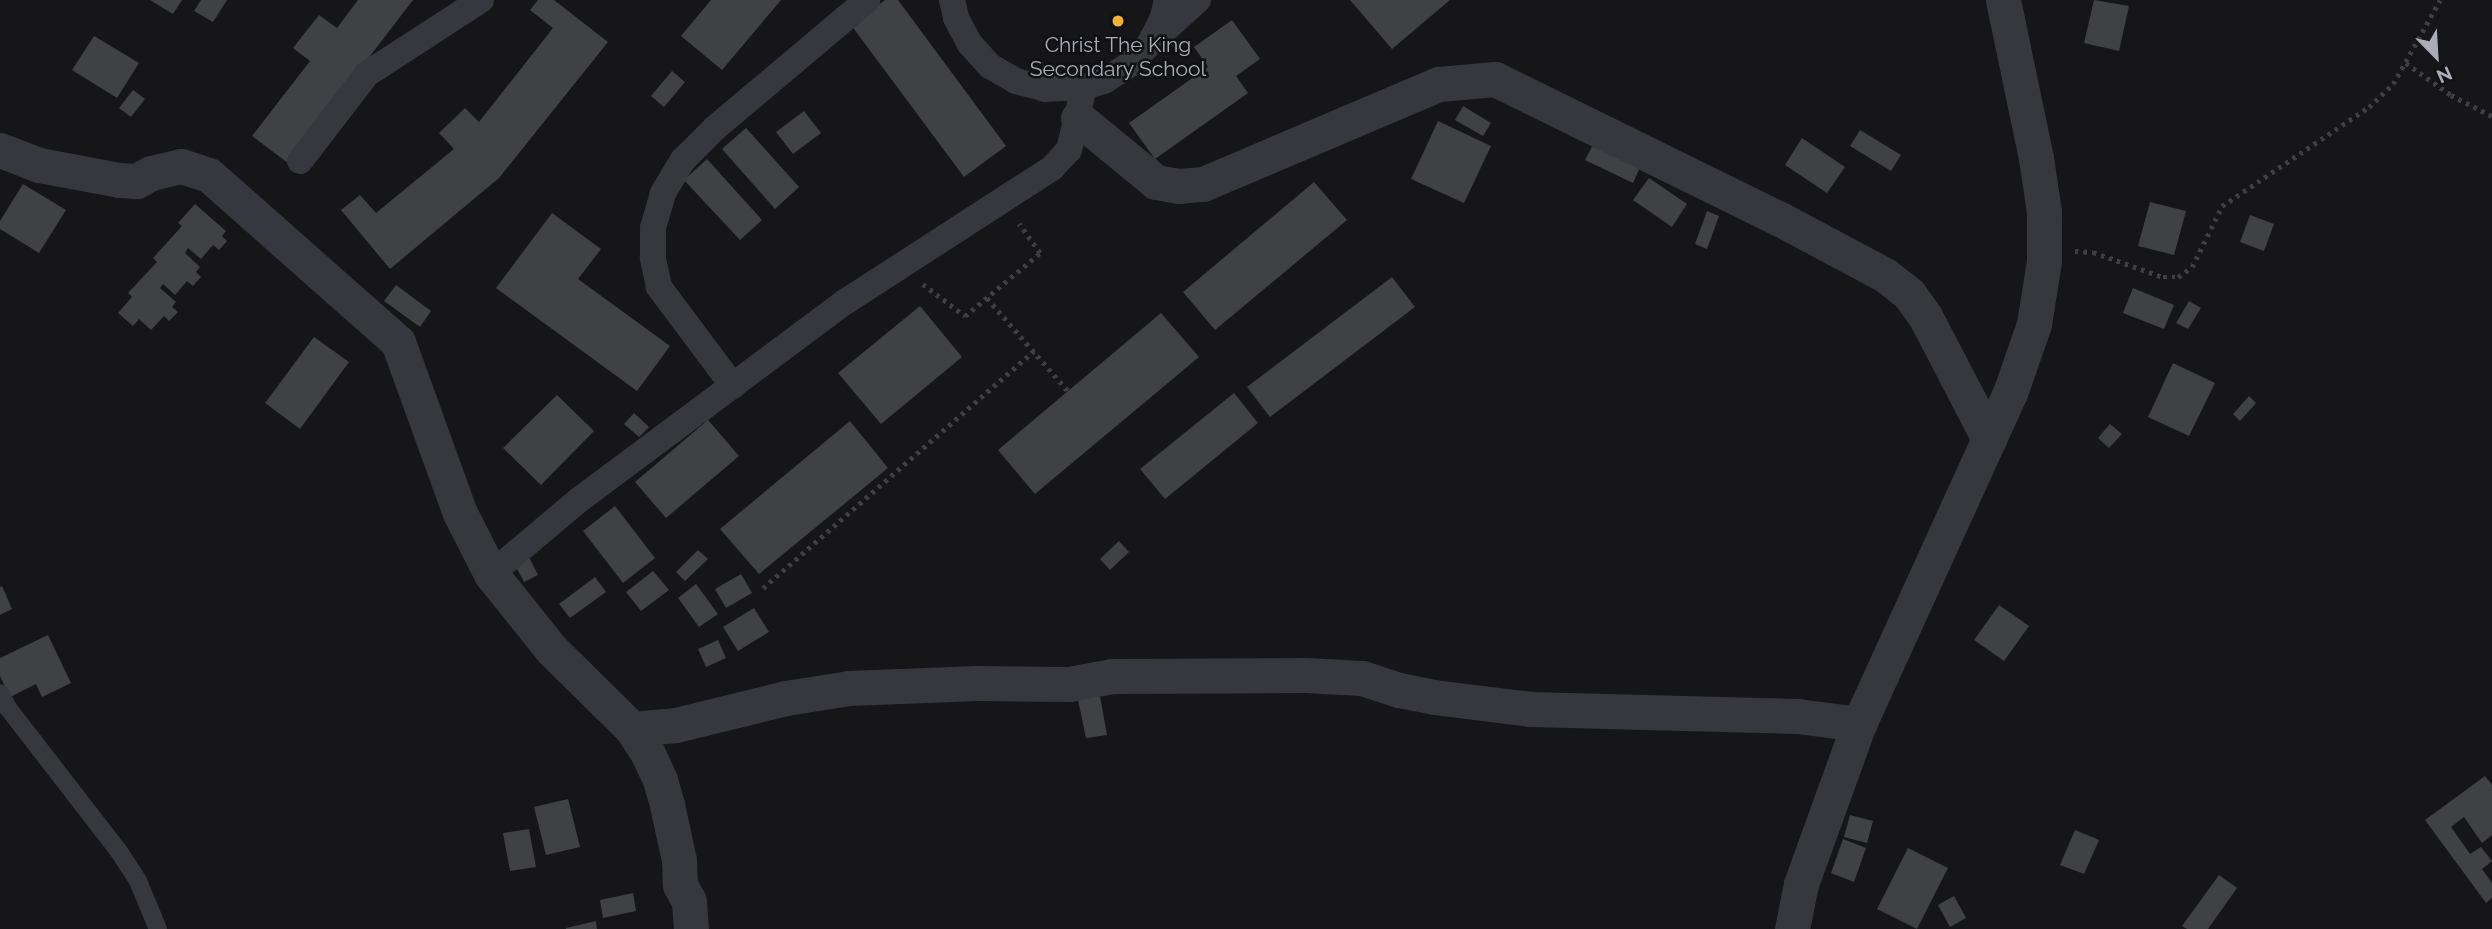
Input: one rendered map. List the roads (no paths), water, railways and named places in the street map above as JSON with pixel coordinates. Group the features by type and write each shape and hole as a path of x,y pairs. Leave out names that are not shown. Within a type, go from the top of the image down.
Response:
{"street":[{"path":"300,161 367,74 481,0"},
{"path":"733,386 659,287 653,258 653,228 663,193 684,160 715,128 867,0"},
{"path":"952,0 956,18 970,44 990,66 1016,81 1081,102 1156,183 1179,186 1203,184 1439,85 1496,79 1780,219 1885,275 1909,294 1925,316 1989,439"},
{"path":"1150,43 1163,17 1167,0"},
{"path":"491,574 579,500 845,302 1052,168 1069,150 1081,102 1104,81 1129,65 1198,0"},
{"path":"1792,929 1801,884 1859,724 2010,393 2035,324 2044,261 2044,212 2036,158 2003,0"},
{"path":"0,150 39,166 119,180 137,181 151,173 181,166 209,175 398,342 460,513 491,574 551,649 632,729 660,780 679,860 680,885 689,901 691,929"},
{"path":"632,729 676,725 786,698 849,688 977,683 1069,684 1126,676 1305,675 1362,678 1422,695 1530,709 1798,716 1859,724"}],"lane":[{"path":"0,693 8,708 120,853 138,881 158,929"}],"place":[{"name":"Christ The King Secondary School","path":"1118,21"}]}
